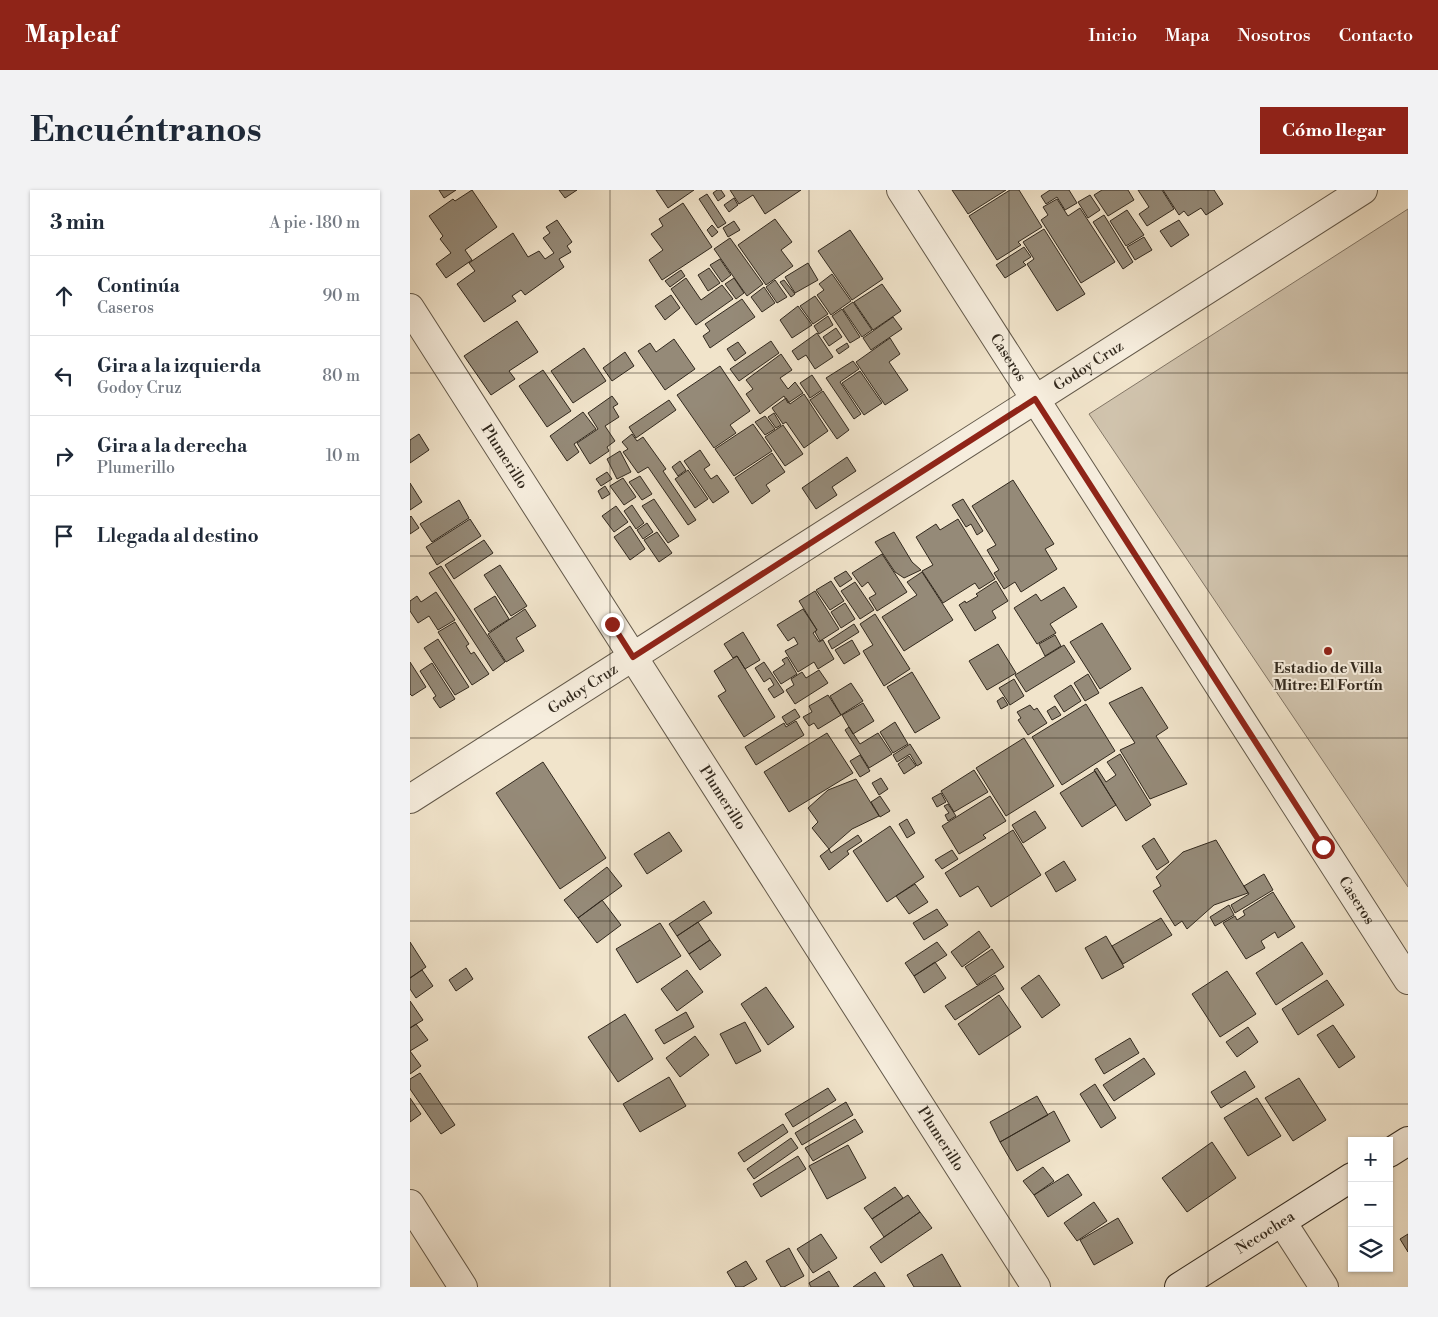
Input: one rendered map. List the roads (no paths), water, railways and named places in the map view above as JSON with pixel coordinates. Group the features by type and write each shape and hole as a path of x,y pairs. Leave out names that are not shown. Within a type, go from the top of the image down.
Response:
{"street":[{"name":"Caseros","path":"901,190 1408,980"},
{"name":"Godoy Cruz","path":"410,799 1363,190"},
{"name":"Plumerillo","path":"410,308 1036,1287"},
{"path":"1393,1150 1408,1141"},
{"name":"Necochea","path":"1179,1287 1348,1180"},
{"path":"410,1204 463,1287"},
{"path":"1282,1222 1324,1287"}],"place":[{"name":"Estadio de Villa Mitre: El Fortín","path":"1328,651"}]}
